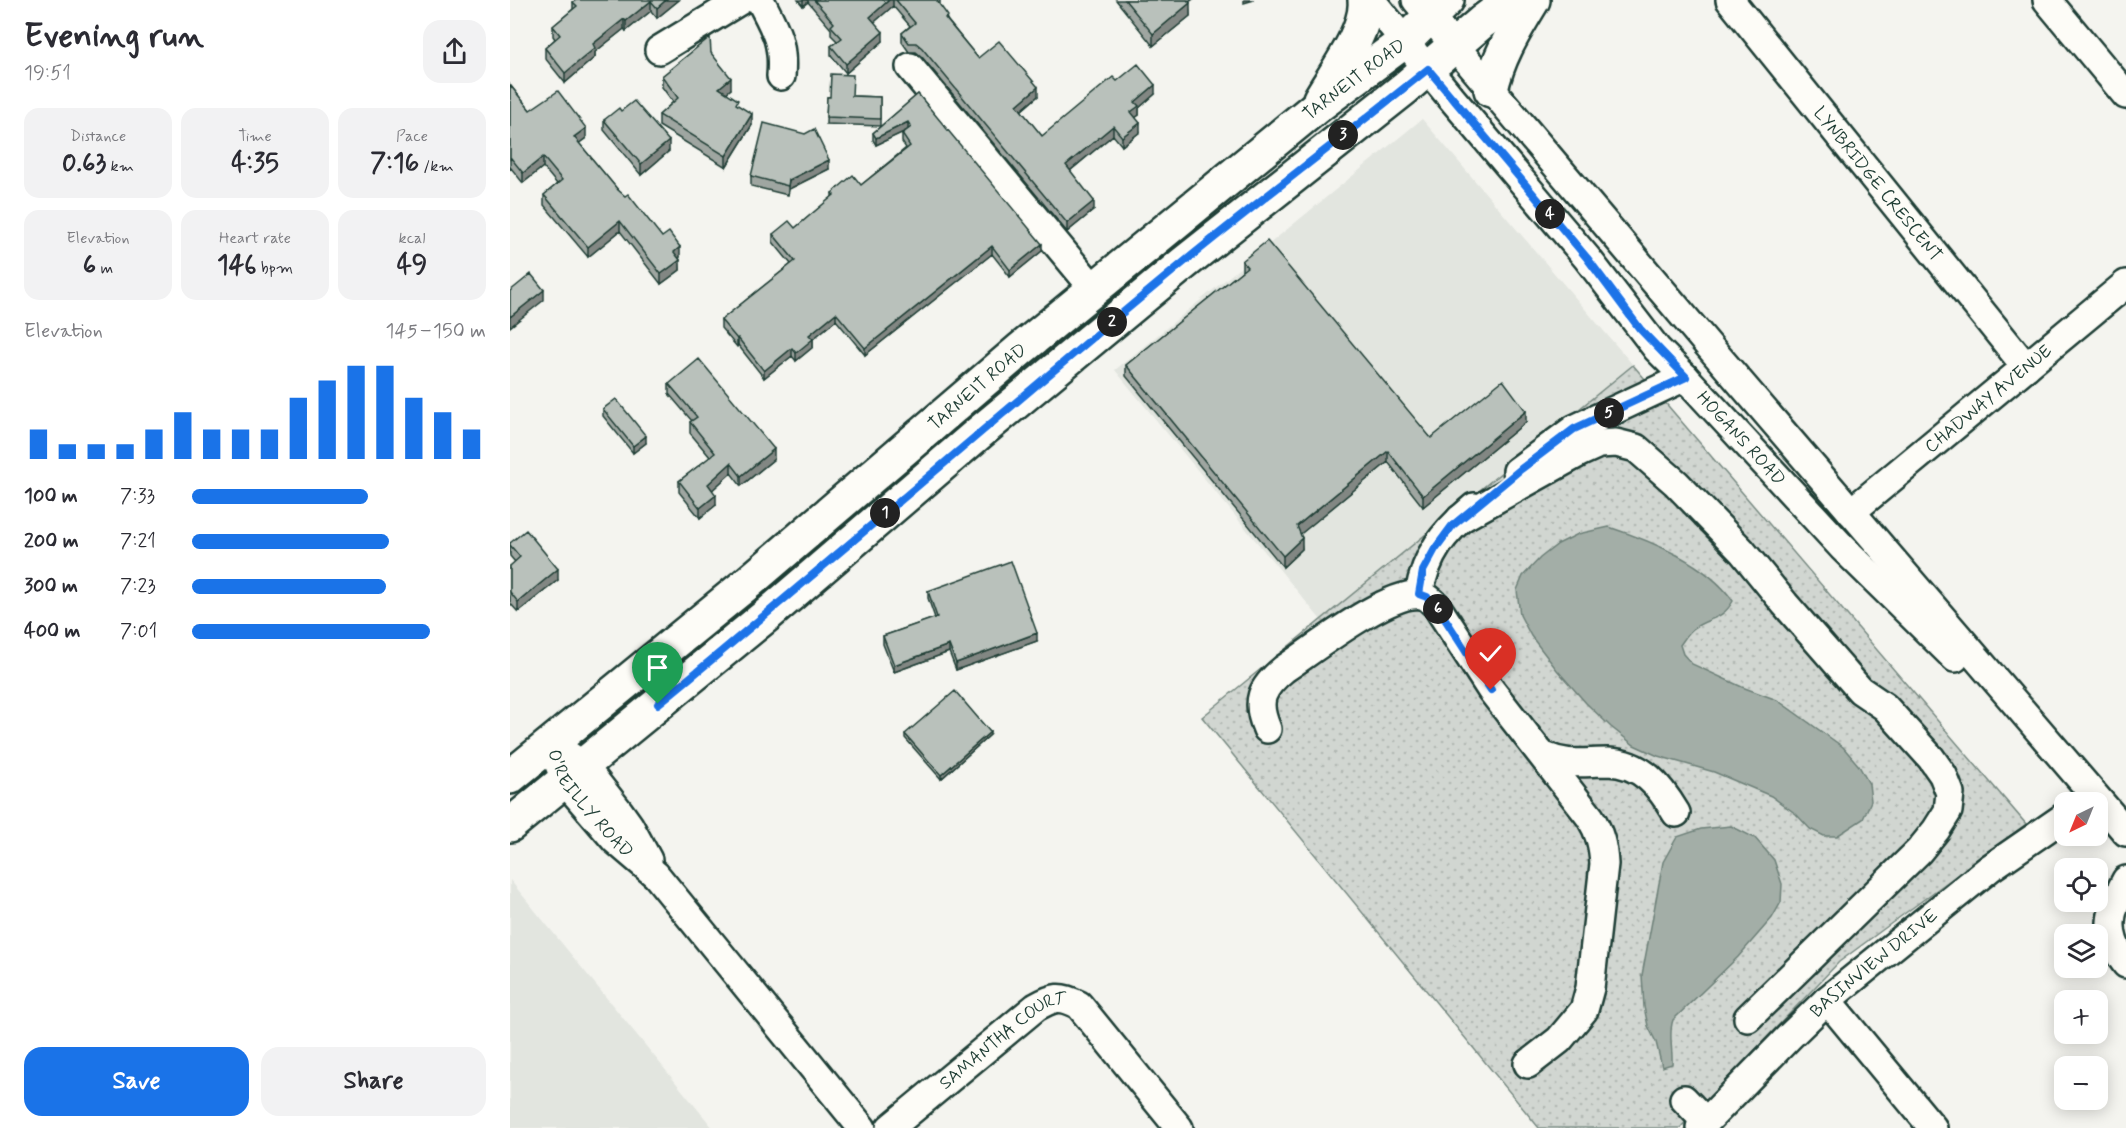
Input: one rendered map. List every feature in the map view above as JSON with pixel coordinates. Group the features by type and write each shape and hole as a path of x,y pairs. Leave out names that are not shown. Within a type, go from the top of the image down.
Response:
{"main road":[{"path":"1315,108 1356,38 1365,14 1365,0"},
{"name":"TARNEIT ROAD","path":"510,825 767,615 980,432 1184,263 1511,0"},
{"path":"1491,90 1496,68 1503,52 1533,0"},
{"name":"TARNEIT ROAD","path":"510,777 749,582 960,399 1315,108 1405,41 1431,6"}],"street":[{"path":"658,50 741,0"},
{"path":"760,0 779,37 783,57 782,76"},
{"name":"HOGANS ROAD","path":"1371,0 1587,258 1640,329 1842,547 2071,768"},
{"name":"LYNBRIDGE CRESCENT","path":"1730,0 2026,367"},
{"path":"2047,0 2126,95"},
{"name":"HOGANS ROAD","path":"1431,6 1454,46 2071,768 2084,792"},
{"path":"910,68 1094,289"},
{"path":"1564,175 1591,227 1651,298 1653,308 1650,318 1640,329"},
{"name":"CHADWAY AVENUE","path":"1851,512 2126,284"},
{"path":"1419,594 1423,571 1452,526 1521,469 1574,429 1686,377"},
{"path":"1460,519 1599,444 1616,442 1636,448 1676,483 1742,551 1860,690 1885,707 1931,758 1943,775 1950,793 1948,811 1936,830 1919,851 1748,1018"},
{"path":"1801,501 1851,512"},
{"path":"1267,729 1261,716 1260,703 1263,691 1272,679 1369,611 1389,602 1419,594 1427,597 1436,605 1491,690 1544,756 1599,831 1603,846 1604,864 1590,988 1584,1010 1559,1040 1528,1064"},
{"name":"O'REILLY ROAD","path":"551,744 574,772 629,825 656,875 862,1128"},
{"path":"1544,756 1559,762 1609,762 1636,768 1658,785 1676,813"},
{"name":"HOGANS ROAD","path":"2108,816 2126,832"},
{"name":"BASINVIEW DRIVE","path":"1703,1125 1827,1000 1982,874 2054,824"},
{"path":"2126,880 2114,906 2110,929 2117,952 2126,964"},
{"name":"SAMANTHA COURT","path":"890,1128 1036,1007 1052,998 1066,999 1078,1005 1179,1128"},
{"path":"1827,1000 1933,1128"},
{"path":"1684,1099 1703,1125"}],"shaded area":[{"path":"1422,119 1633,365 1321,620 1115,370"},
{"path":"1633,365 2026,824 1839,962 1680,1128 1539,1128 1202,717"},
{"path":"1609,527 1677,555 1709,575 1722,587 1733,601 1724,612 1689,633 1680,645 1683,654 1692,664 1777,700 1843,747 1859,766 1869,784 1871,801 1863,819 1837,836 1824,836 1810,829 1796,814 1771,796 1714,772 1658,756 1634,745 1586,703 1557,670 1531,636 1520,615 1517,590 1523,576 1540,558 1558,544 1578,534"},
{"path":"1731,826 1755,838 1774,860 1782,884 1781,902 1772,918 1738,957 1673,1020 1672,1064 1662,1067 1656,1042 1648,1026 1642,975 1663,862 1677,837 1701,829"},
{"path":"510,880 713,1128 510,1128"}],"building":[{"path":"576,0 666,0 657,8 651,1 626,21 624,19 593,44 595,48 565,73 545,48 560,35 553,26 577,6 573,2"},
{"path":"814,0 889,0 870,17 883,32 846,64 831,46 842,38 831,26 834,23"},
{"path":"896,0 938,0 948,16 945,18 978,58 999,41 1038,87 1017,105 1042,136 1113,77 1117,81 1138,64 1155,85 1135,102 1139,106 1131,112 1140,123 1122,137 1113,126 1066,165 1094,201 1067,223 922,48 916,43 909,43 902,33 915,23"},
{"path":"1125,0 1187,0 1190,3 1153,34"},
{"path":"710,37 711,53 731,78 719,88 738,100 736,104 752,114 726,156 659,115 678,98 662,76"},
{"path":"831,74 853,75 852,96 880,97 880,119 826,117"},
{"path":"510,85 530,110 558,91 586,128 574,137 618,190 625,196 628,194 662,237 669,232 680,247 674,252 680,260 661,274 620,221 588,247 544,195 562,180 543,157 523,173 510,159"},
{"path":"918,94 1042,244 1010,270 992,246 865,348 836,313 809,335 813,339 796,353 792,348 764,371 721,320 795,261 773,234 789,221 795,228 834,195 832,193 853,175 861,185 910,146 902,134 911,127 908,122 876,138 873,133"},
{"path":"634,101 669,141 641,164 604,120 619,108 621,111"},
{"path":"764,123 805,134 814,129 829,160 789,180 788,186 751,176"},
{"path":"1267,241 1431,438 1503,380 1526,411 1423,496 1388,451 1297,526 1302,538 1283,556 1126,365 1247,267 1242,261"},
{"path":"531,274 544,290 510,317 510,291"},
{"path":"699,359 774,449 741,476 731,463 708,484 716,495 700,508 679,481 715,453 690,422 697,417 669,384"},
{"path":"616,399 646,436 633,446 603,409"},
{"path":"526,530 558,569 518,602 510,592 510,566 520,557 510,543"},
{"path":"1011,561 1037,633 956,663 949,645 894,665 883,636 937,617 928,591"},
{"path":"955,691 990,732 941,775 905,734"}],"route":[{"path":"658,704 767,615 980,432 1184,263 1428,69 1587,258 1640,329 1686,377 1574,429 1452,526 1435,549 1423,571 1419,594 1427,597 1436,605 1491,690"}]}
